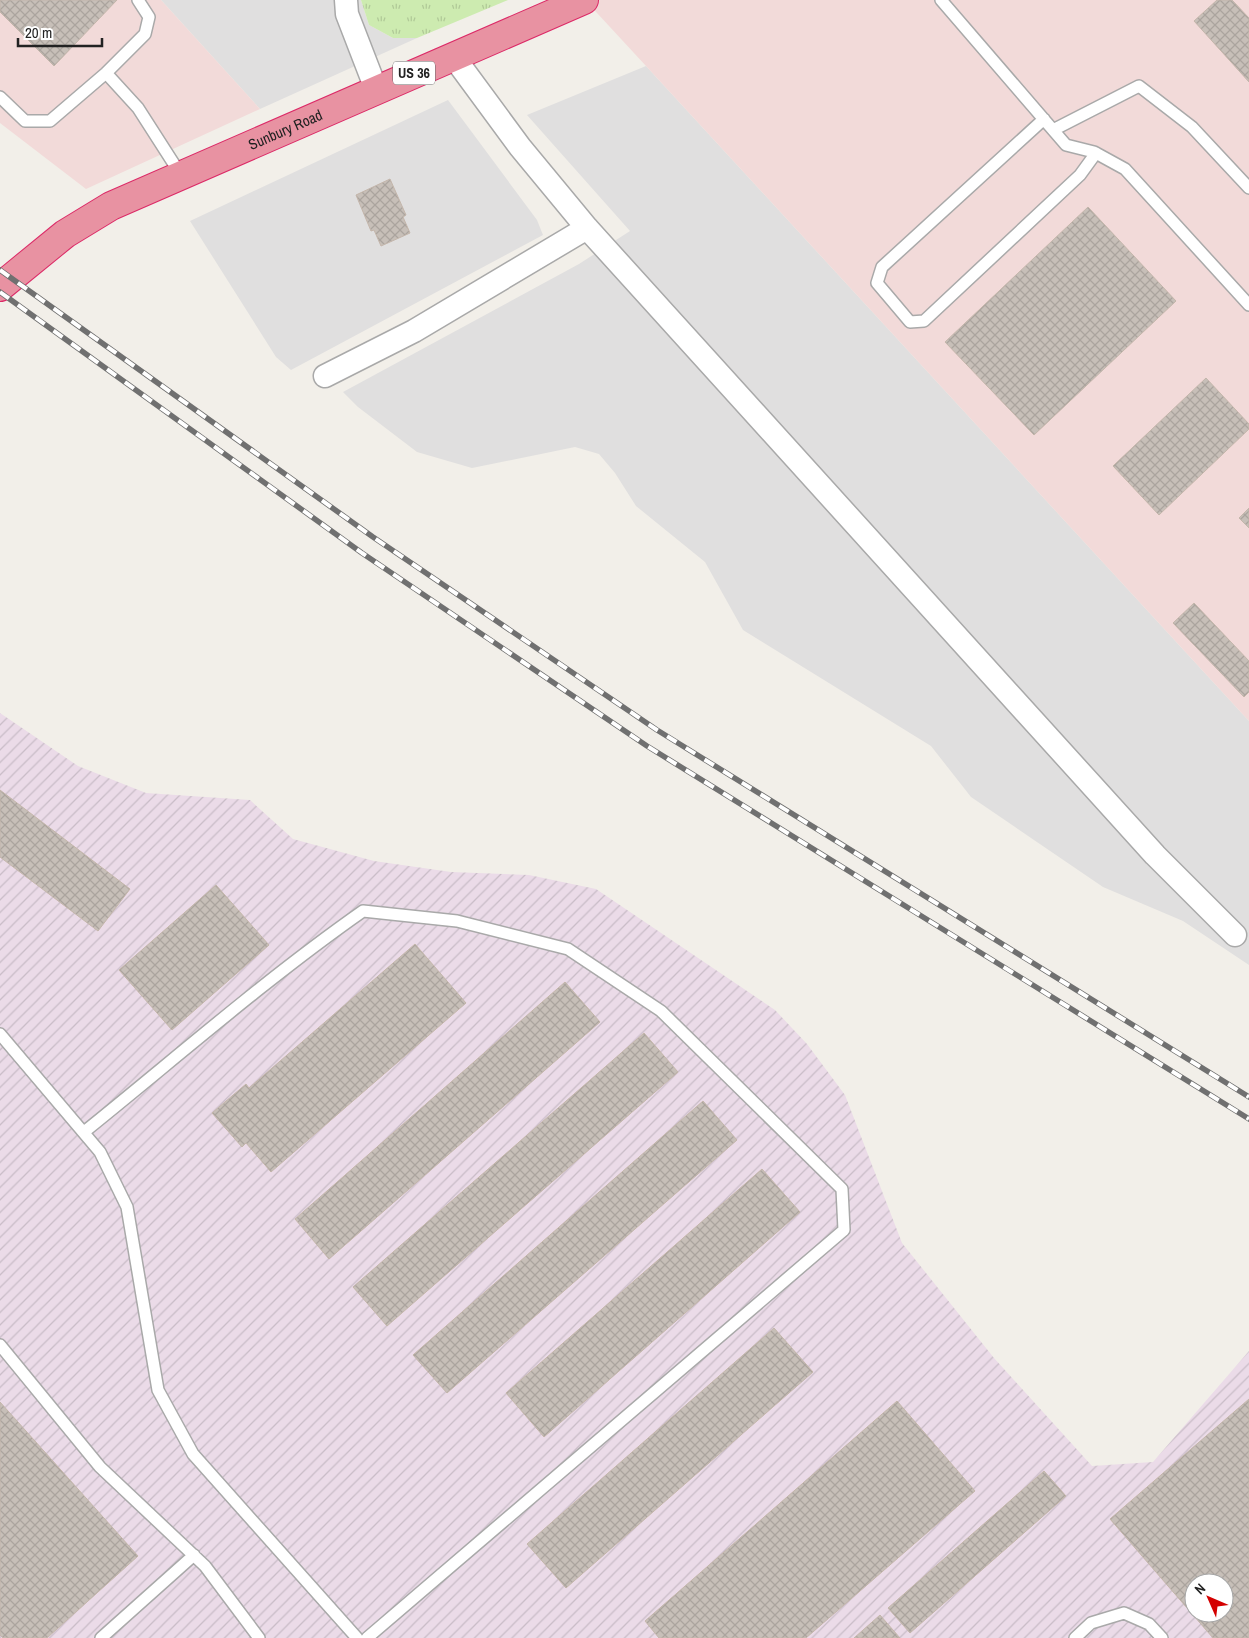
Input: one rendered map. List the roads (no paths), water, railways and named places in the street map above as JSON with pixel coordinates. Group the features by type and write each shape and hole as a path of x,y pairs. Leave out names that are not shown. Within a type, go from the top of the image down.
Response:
{"highway":[{"name":"Sunbury Road","path":"0,286 65,234 111,206 584,0"}],"street":[{"path":"346,0 347,14 376,89"},
{"path":"453,56 520,147 587,228 1154,855 1235,935"},
{"path":"325,376 414,330 587,228"}],"lane":[{"path":"0,97 25,121 50,121 106,73 145,34 149,17 138,0"},
{"path":"941,0 1066,145 1096,153 1125,169 1249,305"},
{"path":"106,73 138,108 182,175"},
{"path":"1053,130 1139,86 1192,127 1249,188"},
{"path":"1044,119 882,267 877,284 910,322 924,321 1080,175 1096,153"},
{"path":"84,1132 261,990 297,958 363,911 457,921 568,949 661,1011 842,1189 844,1230 367,1638"},
{"path":"0,1034 100,1152 128,1207 158,1390 193,1454 357,1638"},
{"path":"0,1345 100,1467 205,1566 259,1638"},
{"path":"101,1638 194,1555"},
{"path":"1075,1638 1091,1623 1124,1613 1149,1624 1162,1638"}],"railway":[{"path":"0,270 373,537 657,730 1249,1097"},
{"path":"0,292 362,553 647,746 1249,1119"}]}
